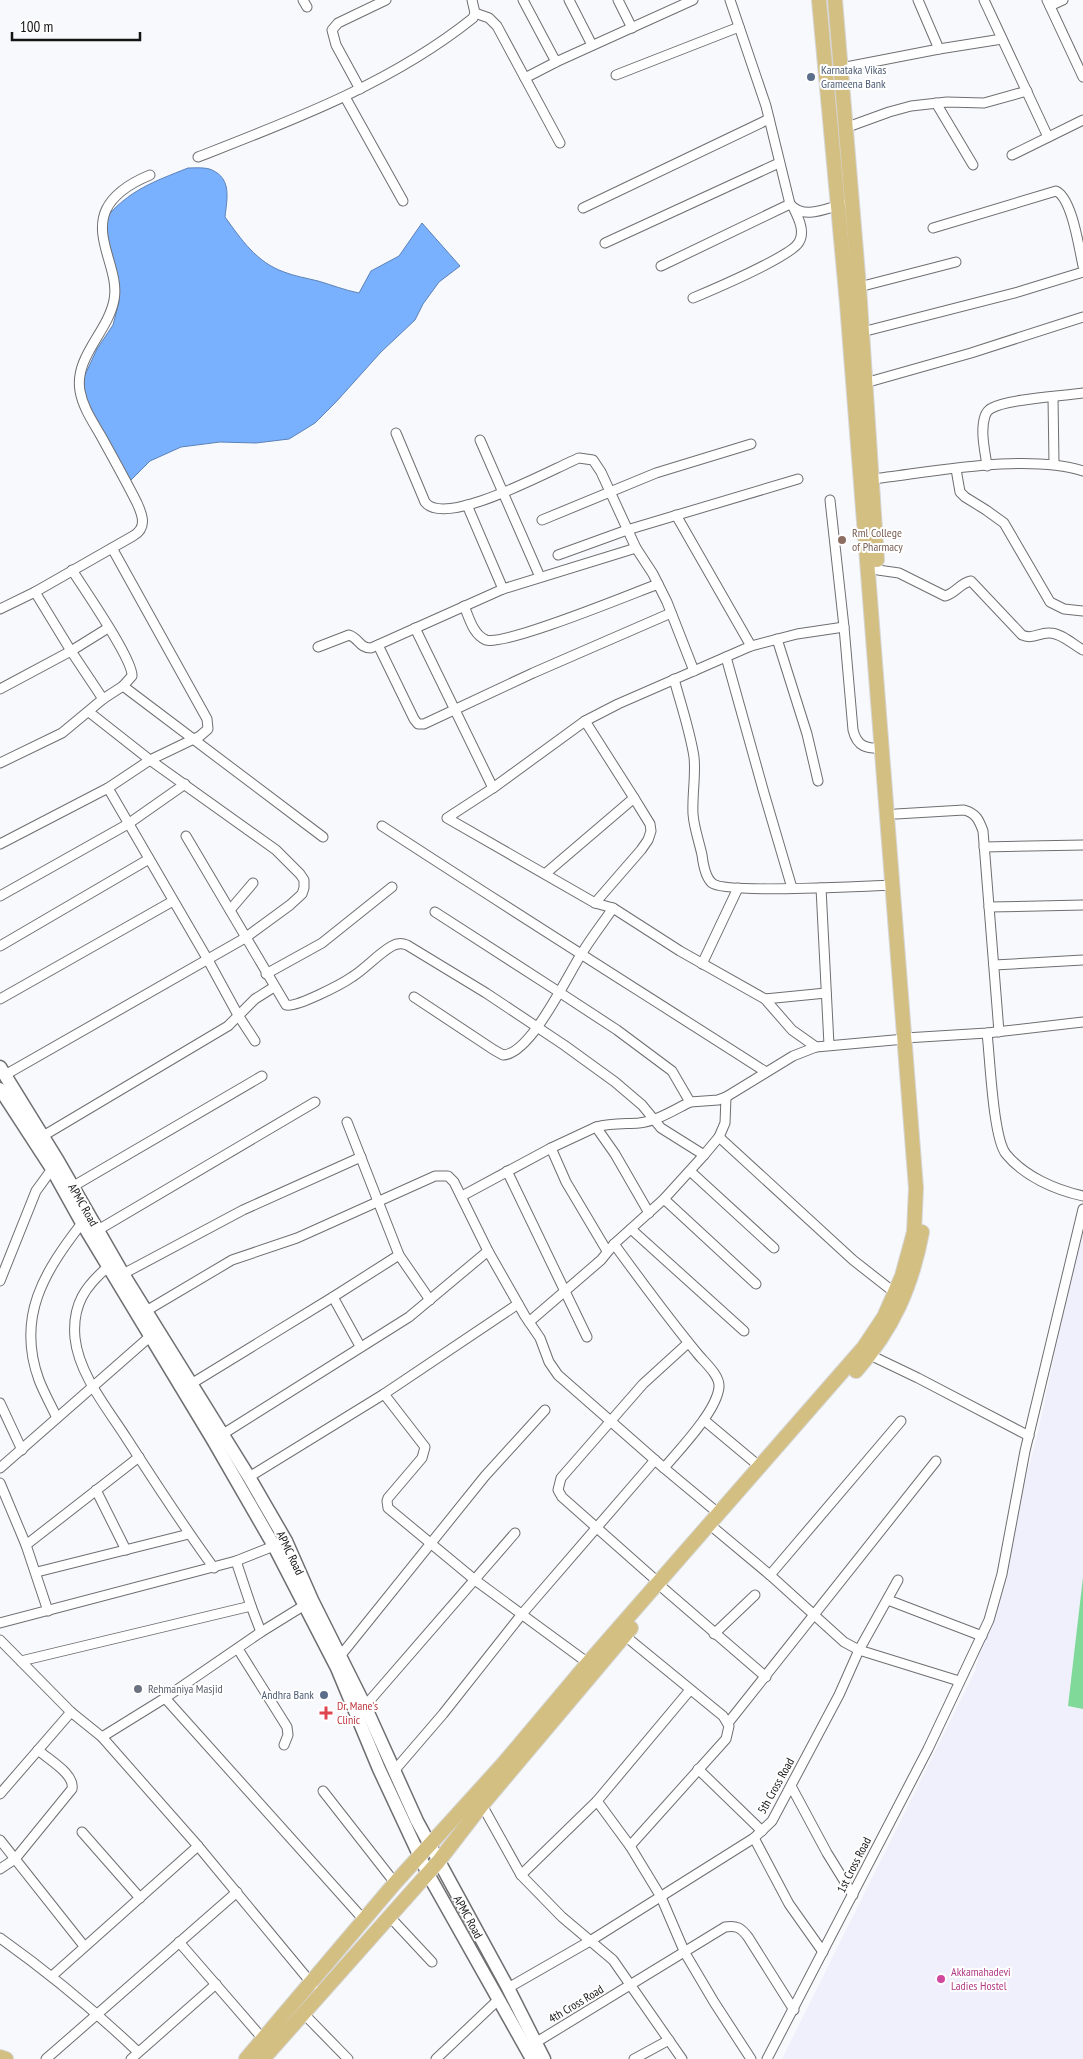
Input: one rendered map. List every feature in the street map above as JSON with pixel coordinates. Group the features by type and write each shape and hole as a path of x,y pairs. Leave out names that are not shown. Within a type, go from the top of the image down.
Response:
{"main road":[{"path":"262,2059 303,2013 316,1988 364,1920 395,1883 503,1764 588,1663 661,1586 712,1527 766,1471 870,1355 888,1328 903,1300 916,1263 923,1227 925,1186 907,1038 893,885 852,288 844,204 819,0"},
{"path":"835,0 845,128 844,204"},
{"path":"712,1527 718,1513 864,1347 884,1317 902,1276 914,1232 916,1188 896,814 862,332 852,288"},
{"path":"246,2059 263,2038 389,1916 428,1874 482,1805 624,1635 661,1586"},
{"path":"0,2057 6,2059"}],"street":[{"path":"360,89 336,45 332,30 338,23 386,0"},
{"path":"198,157 345,98 424,53 473,18 475,13 472,0"},
{"path":"524,0 556,62"},
{"path":"569,0 592,45"},
{"path":"618,0 632,28"},
{"path":"525,78 592,45 693,0"},
{"path":"694,298 794,248 799,243 801,237 801,226 792,206 779,163 769,119 730,0"},
{"path":"918,0 939,49"},
{"path":"984,0 1048,137"},
{"path":"1063,0 1048,3 1083,77"},
{"path":"475,13 489,18 497,26 560,143"},
{"path":"616,75 739,28"},
{"path":"841,68 1002,39"},
{"path":"1073,55 1083,51"},
{"path":"845,128 889,112 936,103 984,103 1026,91"},
{"path":"345,98 403,201"},
{"path":"936,103 972,165"},
{"path":"583,208 769,119"},
{"path":"1012,155 1083,120"},
{"path":"605,243 779,163"},
{"path":"0,609 35,592 139,533 143,519 131,491 82,402 79,383 85,358 106,320 114,300 113,279 104,235 103,222 106,209 131,184 150,175"},
{"path":"933,228 1056,191 1061,194 1067,204 1083,266"},
{"path":"792,206 802,212 813,212 844,204"},
{"path":"661,266 792,206"},
{"path":"852,288 956,262"},
{"path":"862,332 1018,292 1083,272"},
{"path":"865,383 971,353 1083,317"},
{"path":"987,466 983,428 987,412 993,407 1012,402 1083,393"},
{"path":"1054,398 1054,464"},
{"path":"396,433 428,506 437,510 467,505 504,493 571,462 586,458 593,460 597,464 636,548 658,584 694,671"},
{"path":"480,440 540,577"},
{"path":"542,520 665,470 751,444"},
{"path":"872,479 987,466 1054,464 1083,471"},
{"path":"956,470 960,492 1004,523 1050,602 1064,609 1083,611"},
{"path":"558,555 627,530 798,479"},
{"path":"830,500 854,736 857,742 868,749 883,748"},
{"path":"467,505 503,590"},
{"path":"676,515 750,646"},
{"path":"0,844 108,788 150,760 193,739 208,729 207,718 112,548"},
{"path":"318,647 349,635 353,636 360,645 366,648 378,646 503,590 636,548"},
{"path":"0,763 62,733 130,679 132,671 72,570"},
{"path":"878,570 899,573 941,596 949,596 961,584 971,581 1022,635 1028,638 1050,633 1057,634 1083,650"},
{"path":"464,606 477,633 488,640 499,640 548,625 658,584"},
{"path":"35,592 71,652 103,699"},
{"path":"378,646 409,710 418,724 424,724 541,670 671,614"},
{"path":"816,1046 792,1030 766,999 702,964 613,908 595,903 447,818 493,788 585,721 618,704 750,646 777,639 844,627"},
{"path":"0,689 71,652 108,628"},
{"path":"416,628 493,788"},
{"path":"777,639 807,734 818,781"},
{"path":"726,657 792,888"},
{"path":"674,680 694,759 693,812 704,865 711,883 717,886 738,888 821,888 893,885"},
{"path":"123,686 323,838"},
{"path":"2,1071 208,960 245,938 290,905 302,894 304,888 304,880 276,850 150,760 89,712"},
{"path":"585,721 650,824 651,831 648,840 595,903"},
{"path":"0,896 128,824 185,784"},
{"path":"108,788 238,1015 255,1041"},
{"path":"545,874 634,798"},
{"path":"896,814 964,810 971,812 980,822 984,847 999,1032"},
{"path":"382,826 504,906 582,953 650,1000 766,1072"},
{"path":"186,836 286,1005 295,1005 351,978 388,949 402,943 414,948 479,988 615,1082 650,1113 652,1120 660,1128 704,1155"},
{"path":"984,847 1083,845"},
{"path":"0,946 149,859"},
{"path":"230,910 253,882"},
{"path":"266,974 322,942 392,887"},
{"path":"702,964 738,888"},
{"path":"821,888 829,1045"},
{"path":"0,999 173,902"},
{"path":"989,907 1083,904"},
{"path":"414,997 503,1055 509,1055 520,1048 537,1028 582,953 613,908"},
{"path":"434,912 617,1030 672,1071 690,1102"},
{"path":"994,965 1083,960"},
{"path":"43,1136 228,1026 255,999 274,987"},
{"path":"766,999 826,993"},
{"path":"462,1196 551,1148 596,1127 610,1123 640,1123 652,1120 690,1102 726,1097 793,1056 816,1046 988,1033 1083,1022"},
{"path":"988,1033 996,1124 1000,1141 1006,1154 1044,1183 1064,1192 1083,1196"},
{"name":"APMC Road","path":"2,1071 43,1136 146,1310 154,1333 280,1543"},
{"path":"72,1187 262,1076"},
{"path":"529,1322 601,1260 611,1248 690,1172 720,1137 725,1123 726,1097"},
{"name":"APMC Road","path":"2,1098 52,1169 109,1266 191,1384 249,1477 337,1668 379,1769 425,1850 438,1862 508,1988 529,2053"},
{"path":"98,1230 315,1102"},
{"path":"347,1122 399,1255 430,1300"},
{"path":"596,1127 615,1154 649,1213"},
{"path":"720,1137 854,1260 894,1293"},
{"path":"551,1148 566,1182 611,1248 710,1368 720,1386 704,1420 664,1468"},
{"path":"123,1274 242,1210 361,1157"},
{"path":"0,1281 36,1191 52,1169"},
{"path":"507,1171 587,1337"},
{"path":"690,1172 774,1248"},
{"path":"146,1310 232,1260 297,1238 436,1176 448,1176 462,1196 488,1251 540,1338 549,1362 558,1375 610,1422 718,1513"},
{"path":"664,1199 756,1284"},
{"name":"1st Cross Road","path":"767,2059 928,1749 989,1620 1002,1574 1029,1436 1083,1209"},
{"path":"57,1418 39,1380 33,1360 30,1346 31,1319 34,1303 43,1280 59,1253 82,1222"},
{"path":"631,1229 744,1332"},
{"path":"223,1434 360,1346 409,1317 488,1251"},
{"path":"191,1384 399,1255"},
{"path":"109,1266 84,1291 77,1310 75,1336 77,1349 93,1386 189,1534 214,1568"},
{"path":"334,1297 360,1346"},
{"path":"249,1477 384,1394 518,1304"},
{"path":"0,1468 154,1333"},
{"path":"688,1343 642,1384 561,1478 558,1490 562,1497 714,1634 766,1677"},
{"path":"870,1355 1029,1436"},
{"path":"384,1394 425,1447 422,1458 388,1498 387,1505 391,1512 475,1580 588,1663"},
{"path":"0,1406 22,1450"},
{"path":"341,1655 485,1476 545,1410"},
{"path":"704,1420 759,1466"},
{"path":"770,1575 901,1422"},
{"path":"26,1545 138,1457"},
{"path":"394,1771 443,1714 522,1614 655,1460"},
{"path":"728,1723 816,1615 936,1461"},
{"path":"0,1483 37,1572 48,1611"},
{"path":"96,1490 126,1550"},
{"path":"712,1527 816,1615 844,1642 859,1650 959,1681"},
{"path":"37,1572 189,1534"},
{"path":"366,1706 515,1534"},
{"path":"0,1623 236,1562 280,1543"},
{"path":"236,1562 261,1632"},
{"name":"5th Cross Road","path":"508,1988 590,1941 661,1897 754,1838 772,1821 839,1694 859,1650 898,1580"},
{"path":"714,1634 754,1595"},
{"path":"888,1600 982,1636"},
{"path":"102,1737 165,1698 261,1632 308,1603"},
{"name":"APMC Road","path":"308,1603 341,1655 366,1706 425,1850 428,1874 529,2053 544,2059"},
{"path":"21,1662 251,1606"},
{"path":"624,1635 723,1716 728,1723 730,1731 726,1739 630,1846"},
{"path":"0,1640 71,1712 102,1737 198,1846 316,1988"},
{"path":"238,1649 287,1727 288,1735 284,1744"},
{"path":"521,1875 597,1801 690,1690"},
{"path":"165,1698 364,1920"},
{"path":"0,1794 71,1712"},
{"path":"0,1869 15,1859 72,1789 73,1783 68,1776 38,1750"},
{"path":"698,1770 762,1831"},
{"path":"791,1786 827,1853 853,1895"},
{"path":"323,1791 395,1883"},
{"path":"597,1801 630,1846 661,1897 685,1952 714,2002 751,2059"},
{"path":"482,1805 521,1875 562,1917 613,1960 682,2059"},
{"path":"82,1832 140,1898"},
{"path":"754,1838 788,1904 823,1952"},
{"path":"0,1840 84,1946"},
{"path":"52,1976 198,1846"},
{"path":"46,2059 237,1892"},
{"path":"389,1916 432,1962"},
{"name":"4th Cross Road","path":"529,2053 630,1986 725,1927 734,1926 742,1929 794,2010"},
{"path":"0,1938 52,1976 97,2013 138,2051"},
{"path":"179,1942 263,2038"},
{"path":"131,2059 216,1984"},
{"path":"436,2059 499,1999"},
{"path":"303,2013 348,2059"},
{"path":"634,2059 669,2040"}],"shaded area":[{"path":"1083,1220 1083,2059 782,2059 975,1671 1038,1432"}],"green space":[{"path":"1083,1577 1083,1709 1068,1706"}],"water":[{"path":"188,168 207,168 223,179 227,190 225,217 250,249 274,268 359,293 371,271 399,256 422,223 460,266 439,282 423,304 415,320 381,352 315,423 289,439 256,443 220,442 181,447 150,461 130,481 83,402 84,377 97,349 113,325 119,302 116,276 108,255 104,220 132,194"}],"place":[{"name":"Karnataka Vikas Grameena Bank","path":"811,77"},
{"name":"Rml College of Pharmacy","path":"842,540"},
{"name":"Rehmaniya Masjid","path":"138,1689"},
{"name":"Andhra Bank","path":"324,1695"},
{"name":"Dr. Mane's Clinic","path":"326,1713"},
{"name":"Akkamahadevi Ladies Hostel","path":"941,1979"}]}
